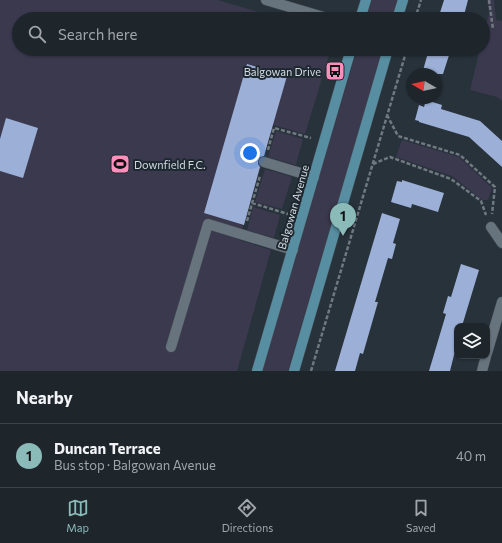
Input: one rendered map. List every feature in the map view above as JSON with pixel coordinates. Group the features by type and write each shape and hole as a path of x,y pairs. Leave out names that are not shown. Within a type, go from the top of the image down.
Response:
{"street":[{"path":"266,0 306,12"},
{"path":"362,12 366,0"},
{"path":"399,12 403,0"},
{"name":"Balgowan Avenue","path":"257,371 349,56"},
{"path":"294,371 386,56"},
{"path":"264,162 314,176"},
{"path":"171,347 208,224 293,250"},
{"path":"491,227 502,243"},
{"path":"490,343 502,302"},
{"path":"482,371 485,359"}],"path":[{"path":"418,12 421,0"},
{"path":"489,0 493,29"},
{"path":"311,371 405,56"},
{"path":"387,115 398,136 460,155 495,187 491,227"},
{"path":"373,164 390,157 451,179 481,201 491,227"},
{"path":"252,203 302,219"}],"shaded area":[{"path":"0,0 218,0 258,12 12,12 12,56 329,56 305,134 273,125 239,240 271,250 237,371 0,371"},
{"path":"372,0 398,0 394,12 368,12"},
{"path":"487,0 494,0 496,20 502,21 502,101 497,97 470,90 478,56 490,56 490,12 489,12"},
{"path":"355,56 381,56 288,371 262,371"},
{"path":"276,131 303,139 296,165 268,157"},
{"path":"402,140 459,157 492,188 488,200 482,200 452,176 396,157"},
{"path":"265,169 292,177 282,209 255,202"},
{"path":"253,207 280,215 274,238 247,230"}],"building":[{"path":"444,0 468,0 465,12 440,12"},
{"path":"427,56 449,56 443,74 442,68 424,68"},
{"path":"247,64 287,76 264,156 260,157 258,161 260,167 244,225 204,213"},
{"path":"425,104 439,104 442,105 441,109 480,121 502,141 502,167 469,137 415,120 419,105 424,107"},
{"path":"6,118 38,128 23,178 0,171 0,139"},
{"path":"402,180 444,193 438,212 412,204 411,208 391,202 397,181 402,182"},
{"path":"382,213 400,219 393,243 396,244 392,259 388,258 375,302 378,302 363,354 360,353 355,371 335,371"},
{"path":"461,264 479,270 463,323 454,323 454,355 450,371 429,371 446,314 443,313 448,296 451,297"}],"place":[{"name":"Balgowan Drive","path":"335,71"},
{"name":"Downfield F.C.","path":"120,164"},
{"name":"Duncan Terrace","path":"343,236"}]}
